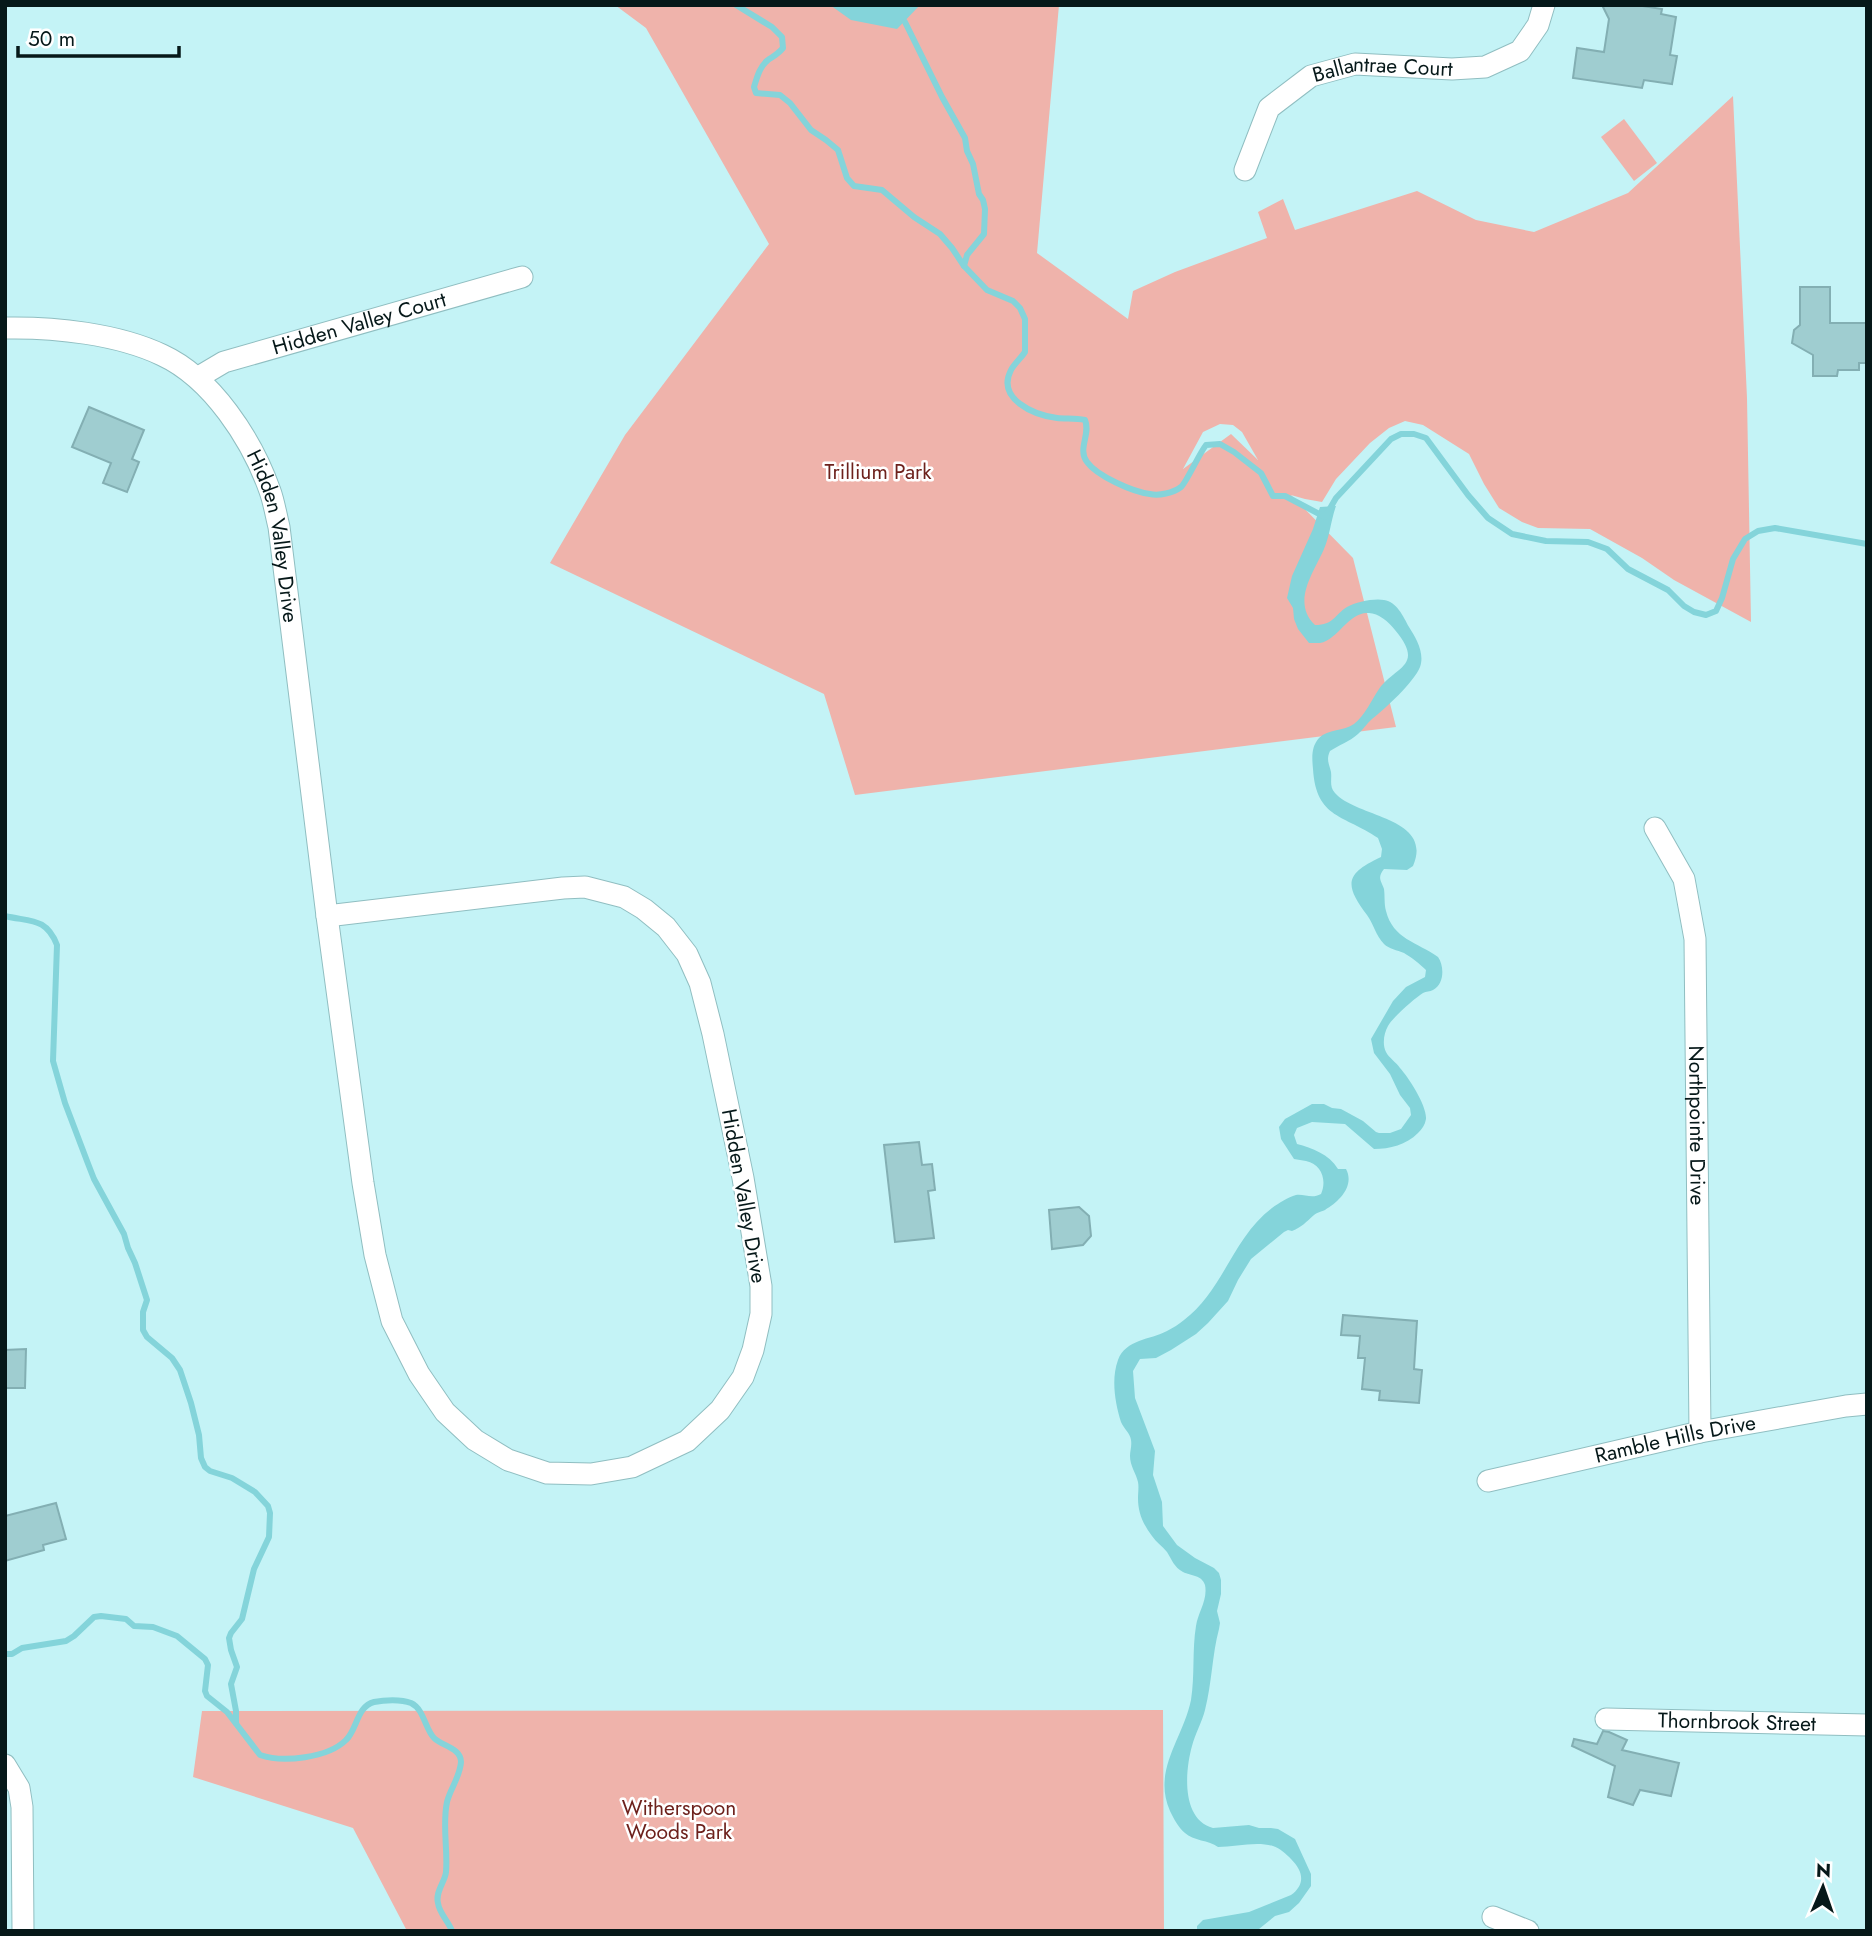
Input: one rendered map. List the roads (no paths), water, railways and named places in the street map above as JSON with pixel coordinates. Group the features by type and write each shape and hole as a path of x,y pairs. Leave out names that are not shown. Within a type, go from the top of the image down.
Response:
{"street":[{"name":"Ballantrae Court","path":"1245,170 1269,108 1311,76 1355,64 1452,69 1485,67 1520,51 1538,25 1544,5"},
{"name":"Hidden Valley Court","path":"197,378 224,362 522,277"},
{"name":"Hidden Valley Drive","path":"5,328 76,332 129,341 165,356 197,378 225,408 253,452 270,491 279,527 289,592 327,916 375,1255 393,1321 419,1374 445,1412 475,1440 508,1460 547,1473 591,1474 632,1467 687,1441 720,1410 743,1377 753,1350 761,1314 761,1286 743,1178 713,1034 700,983 687,954 666,927 644,909 624,897 585,887 327,916"},
{"name":"Northpointe Drive","path":"1655,828 1684,879 1695,939 1700,1432"},
{"name":"Ramble Hills Drive","path":"1488,1481 1700,1432 1867,1404"},
{"name":"Thornbrook Street","path":"1606,1719 1867,1725"},
{"path":"5,1765 19,1788 22,1807 23,1931"},
{"path":"1493,1917 1528,1931"}],"water":[{"path":"830,5 920,5 897,29 851,20"},
{"path":"1336,506 1326,544 1307,587 1305,607 1308,616 1315,625 1321,625 1355,604 1375,600 1389,601 1402,614 1417,641 1421,662 1417,673 1399,695 1358,734 1330,751 1328,759 1331,785 1335,793 1346,801 1390,820 1413,837 1417,850 1413,866 1407,870 1384,869 1381,875 1385,908 1389,920 1400,934 1438,957 1442,974 1437,987 1424,992 1390,1022 1384,1039 1386,1052 1408,1078 1424,1107 1426,1119 1422,1128 1403,1143 1374,1149 1345,1124 1312,1122 1297,1128 1294,1135 1297,1144 1325,1156 1338,1169 1346,1169 1348,1181 1344,1193 1330,1207 1315,1214 1299,1228 1284,1232 1251,1259 1228,1301 1196,1334 1156,1358 1140,1359 1133,1371 1135,1398 1155,1451 1153,1475 1162,1502 1163,1526 1177,1545 1214,1568 1221,1580 1217,1611 1220,1623 1209,1690 1188,1768 1190,1805 1203,1823 1213,1828 1249,1825 1278,1829 1295,1839 1311,1874 1311,1886 1299,1903 1289,1912 1275,1916 1259,1929 1197,1931 1197,1926 1203,1920 1249,1912 1291,1895 1299,1886 1301,1877 1295,1864 1278,1848 1260,1844 1218,1847 1188,1836 1178,1826 1170,1811 1165,1796 1167,1768 1191,1700 1195,1635 1205,1596 1205,1585 1199,1578 1177,1568 1152,1536 1142,1518 1138,1503 1138,1482 1130,1460 1131,1440 1119,1415 1115,1375 1118,1360 1127,1348 1171,1329 1197,1308 1209,1294 1247,1234 1272,1208 1296,1195 1321,1194 1323,1179 1319,1169 1311,1163 1294,1159 1281,1139 1279,1127 1285,1119 1312,1104 1324,1104 1341,1109 1376,1132 1390,1133 1401,1129 1411,1115 1410,1108 1390,1074 1374,1053 1371,1039 1393,1001 1406,987 1425,977 1426,970 1407,955 1384,944 1354,895 1352,881 1355,875 1381,857 1382,849 1378,838 1326,807 1315,785 1312,757 1319,738 1358,720 1379,689 1405,664 1408,651 1390,624 1372,613 1356,616 1327,640 1309,643 1298,629 1293,608 1287,598 1292,576 1320,507"}],"waterway":[{"path":"736,5 772,27 782,37 783,48 765,62 759,72 754,87 756,93 780,95 790,103 811,130 838,150 847,178 854,186 882,190 914,217 940,234 964,266 987,290 1013,301 1020,308 1025,319 1025,352 1012,368 1008,380 1013,397 1020,404 1038,413 1057,418 1085,420 1084,457 1099,473 1116,482 1154,495 1174,491 1181,487 1206,445 1220,444 1261,473 1273,496 1285,496 1325,517 1336,498 1391,439 1401,434 1414,434 1426,438 1488,518 1512,534 1546,541 1588,542 1607,549 1628,569 1668,590 1694,612 1706,615 1716,611 1733,559 1745,539 1758,531 1775,528 1867,544"},
{"path":"905,22 965,138 979,194 983,200 984,234 967,255 964,266"},
{"path":"5,916 42,925 53,936 57,945 53,1061 65,1103 94,1179 124,1234 135,1263 147,1300 143,1312 143,1330 147,1337 172,1358 180,1370 191,1403 205,1467 232,1478 255,1492 268,1506 269,1537 254,1569 242,1619 229,1638 237,1667 231,1684 236,1723"},
{"path":"5,1654 12,1654 22,1648 66,1641 94,1617 101,1616 126,1619 134,1626 153,1627 177,1636 205,1659 208,1665 205,1691 207,1696 227,1712 260,1755 281,1759 317,1755 338,1746 350,1736 368,1704 387,1700 411,1703 419,1710 434,1738 455,1750 461,1762 448,1797 445,1828 446,1872 437,1899 452,1931"}],"park label":[{"name":"Trillium Park","path":"878,472"},
{"name":"Witherspoon Woods Park","path":"679,1820"}]}
